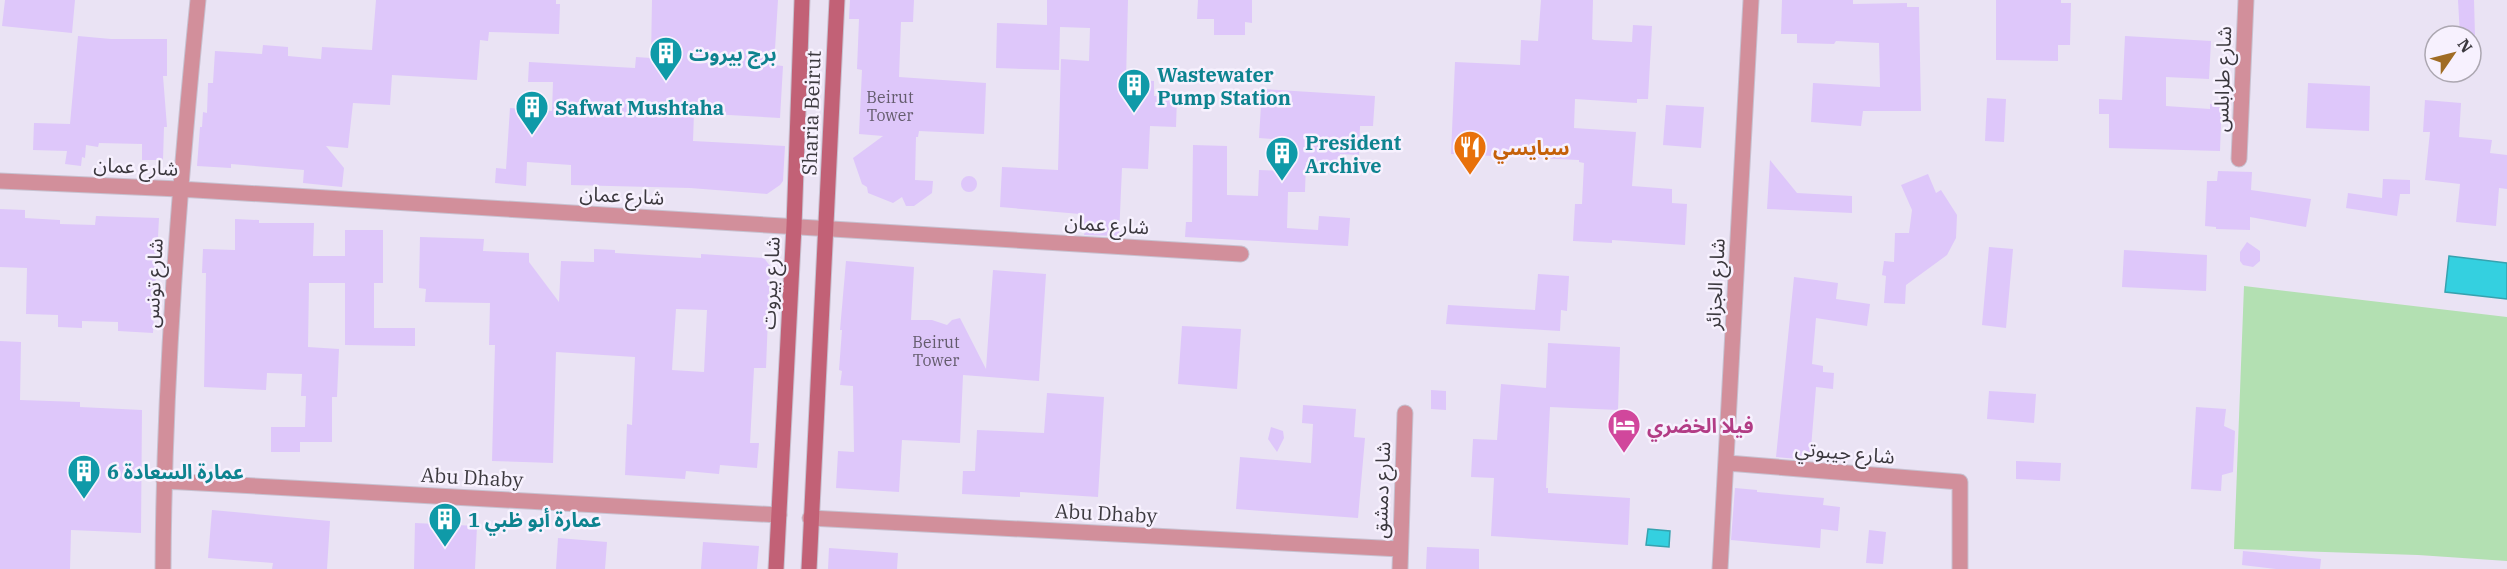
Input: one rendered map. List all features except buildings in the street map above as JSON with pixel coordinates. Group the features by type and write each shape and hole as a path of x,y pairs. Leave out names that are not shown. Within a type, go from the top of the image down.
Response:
{"main road":[{"name":"شارع بيروت","path":"776,569 794,226 802,0"},
{"name":"Sharia Beirut","path":"828,228 837,0"},
{"path":"809,569 810,518 828,228"}],"street":[{"name":"شارع تونس","path":"163,569 164,481 179,189 198,0"},
{"name":"شارع الجزائر","path":"1720,569 1751,0"},
{"name":"شارع طرابلس","path":"2240,159 2246,0"},
{"name":"شارع عمان","path":"0,181 179,189 1241,254"},
{"name":"شارع دمشق","path":"1400,569 1405,413"},
{"name":"شارع جيبوتي","path":"1727,463 1960,482 1960,569"},
{"name":"Abu Dhaby","path":"164,481 779,515"},
{"name":"Abu Dhaby","path":"810,518 1400,549"}],"green space":[{"path":"2244,286 2507,317 2507,561 2418,555 2234,549"}],"water":[{"path":"2449,256 2507,263 2507,299 2445,292"},
{"path":"1648,529 1670,531 1669,547 1646,545"}],"place":[{"name":"برج بيروت","path":"666,82"},
{"name":"Wastewater Pump Station","path":"1134,114"},
{"name":"Safwat Mushtaha","path":"532,136"},
{"name":"سبايسي","path":"1470,176"},
{"name":"President Archive","path":"1282,182"},
{"name":"فيلا الخضري","path":"1624,454"},
{"name":"عمارة السعادة 6","path":"84,500"},
{"name":"عمارة أبو ظبي 1","path":"445,548"}]}
